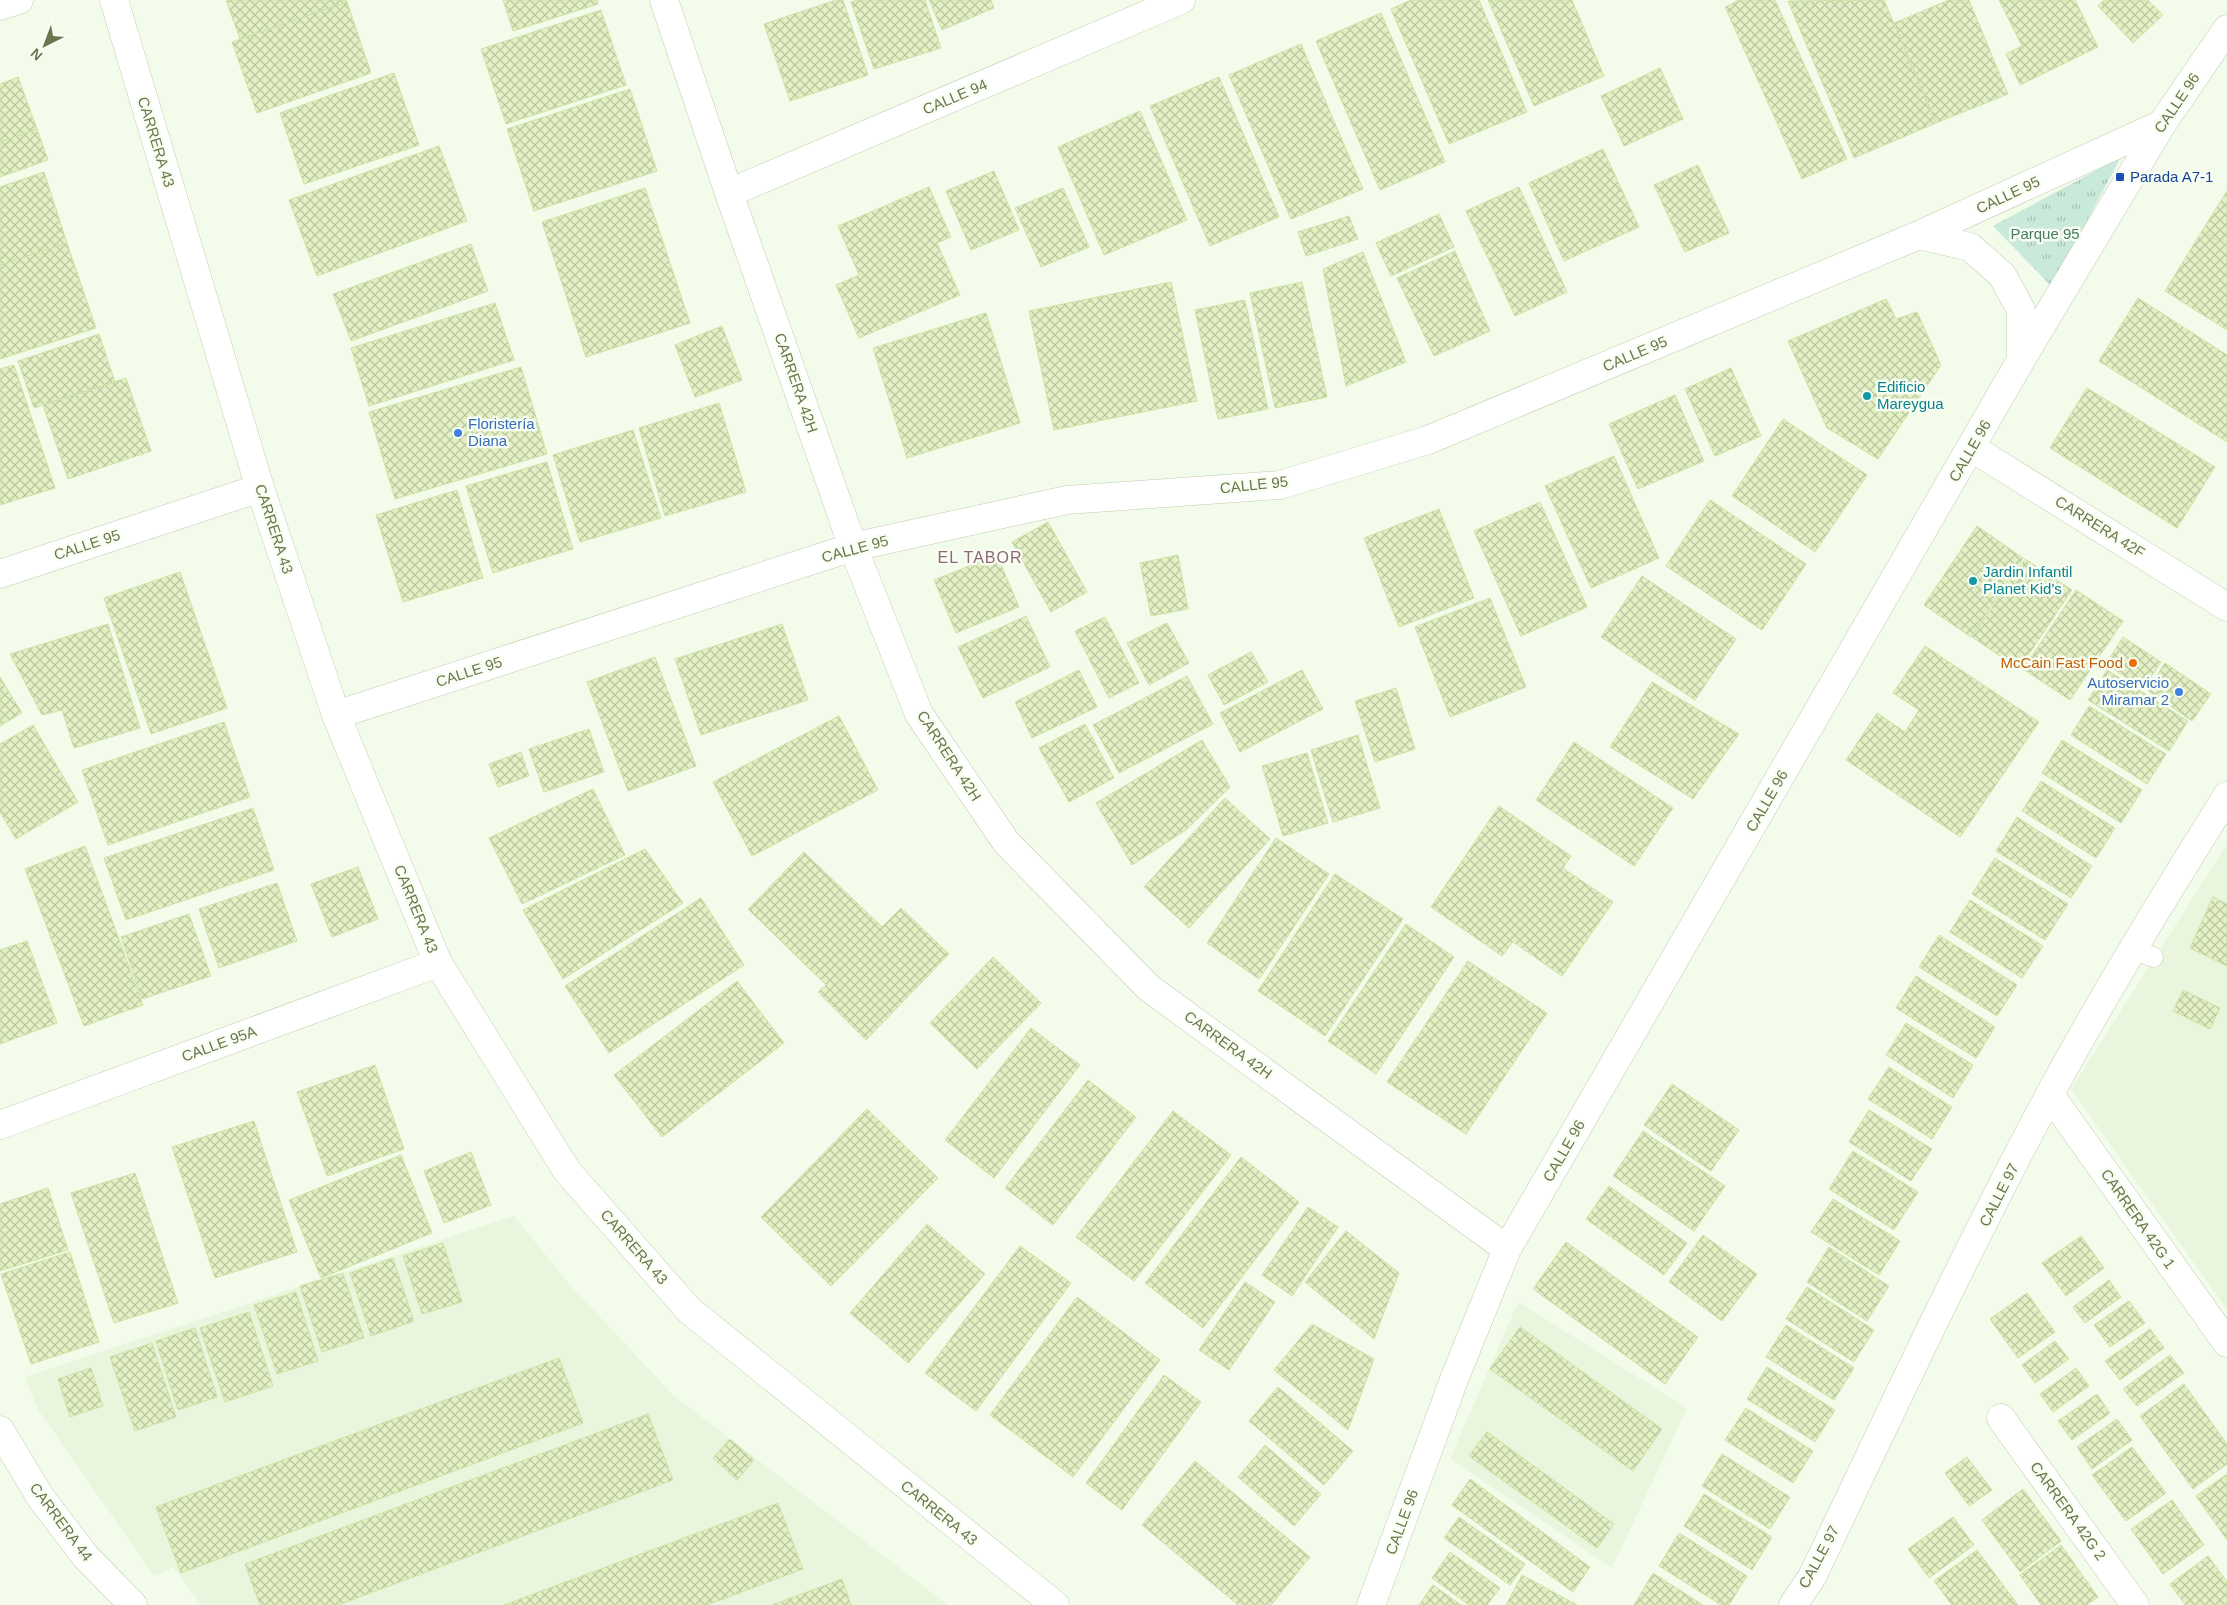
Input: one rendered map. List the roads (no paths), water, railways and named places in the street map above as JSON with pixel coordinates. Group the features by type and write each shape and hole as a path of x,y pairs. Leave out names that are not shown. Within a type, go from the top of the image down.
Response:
{"street":[{"path":"0,6 19,0"},
{"name":"CARRERA 43","path":"114,0 260,488 336,715 438,963 567,1171 689,1310 1055,1605"},
{"name":"CARRERA 42H","path":"664,0 729,194 854,547 919,714 1006,842 1149,988 1507,1249"},
{"name":"CALLE 94","path":"729,194 1181,0"},
{"name":"CALLE 96","path":"1371,1605 1455,1377 1507,1249 2022,360 2162,124 2227,29"},
{"name":"CALLE 95","path":"336,715 854,547 1067,500 1280,485 1428,440 1919,236 2162,124"},
{"path":"1919,236 1970,247 2002,275 2020,310 2022,360"},
{"name":"CARRERA 42F","path":"1972,448 2227,607"},
{"name":"CALLE 95","path":"0,574 260,488"},
{"name":"CALLE 97","path":"1793,1605 1812,1577 1915,1362 2050,1094 2143,953 2227,796"},
{"name":"CALLE 95A","path":"0,1125 438,963"},
{"name":"CARRERA 42G 1","path":"2050,1094 2227,1344"},
{"name":"CARRERA 42G 2","path":"2001,1418 2135,1605"},
{"name":"CARRERA 44","path":"0,1430 41,1498 86,1557 133,1605"}],"place":[{"name":"Parada A7-1","path":"2120,177"},
{"name":"Edificio Mareygua","path":"1867,396"},
{"name":"Floristería Diana","path":"458,433"},
{"name":"Jardin Infantil Planet Kid's","path":"1973,581"},
{"name":"McCain Fast Food","path":"2133,663"},
{"name":"Autoservicio Miramar 2","path":"2179,692"}],"district":[{"name":"EL TABOR","path":"980,557"}],"park label":[{"name":"Parque 95","path":"2045,234"}]}
